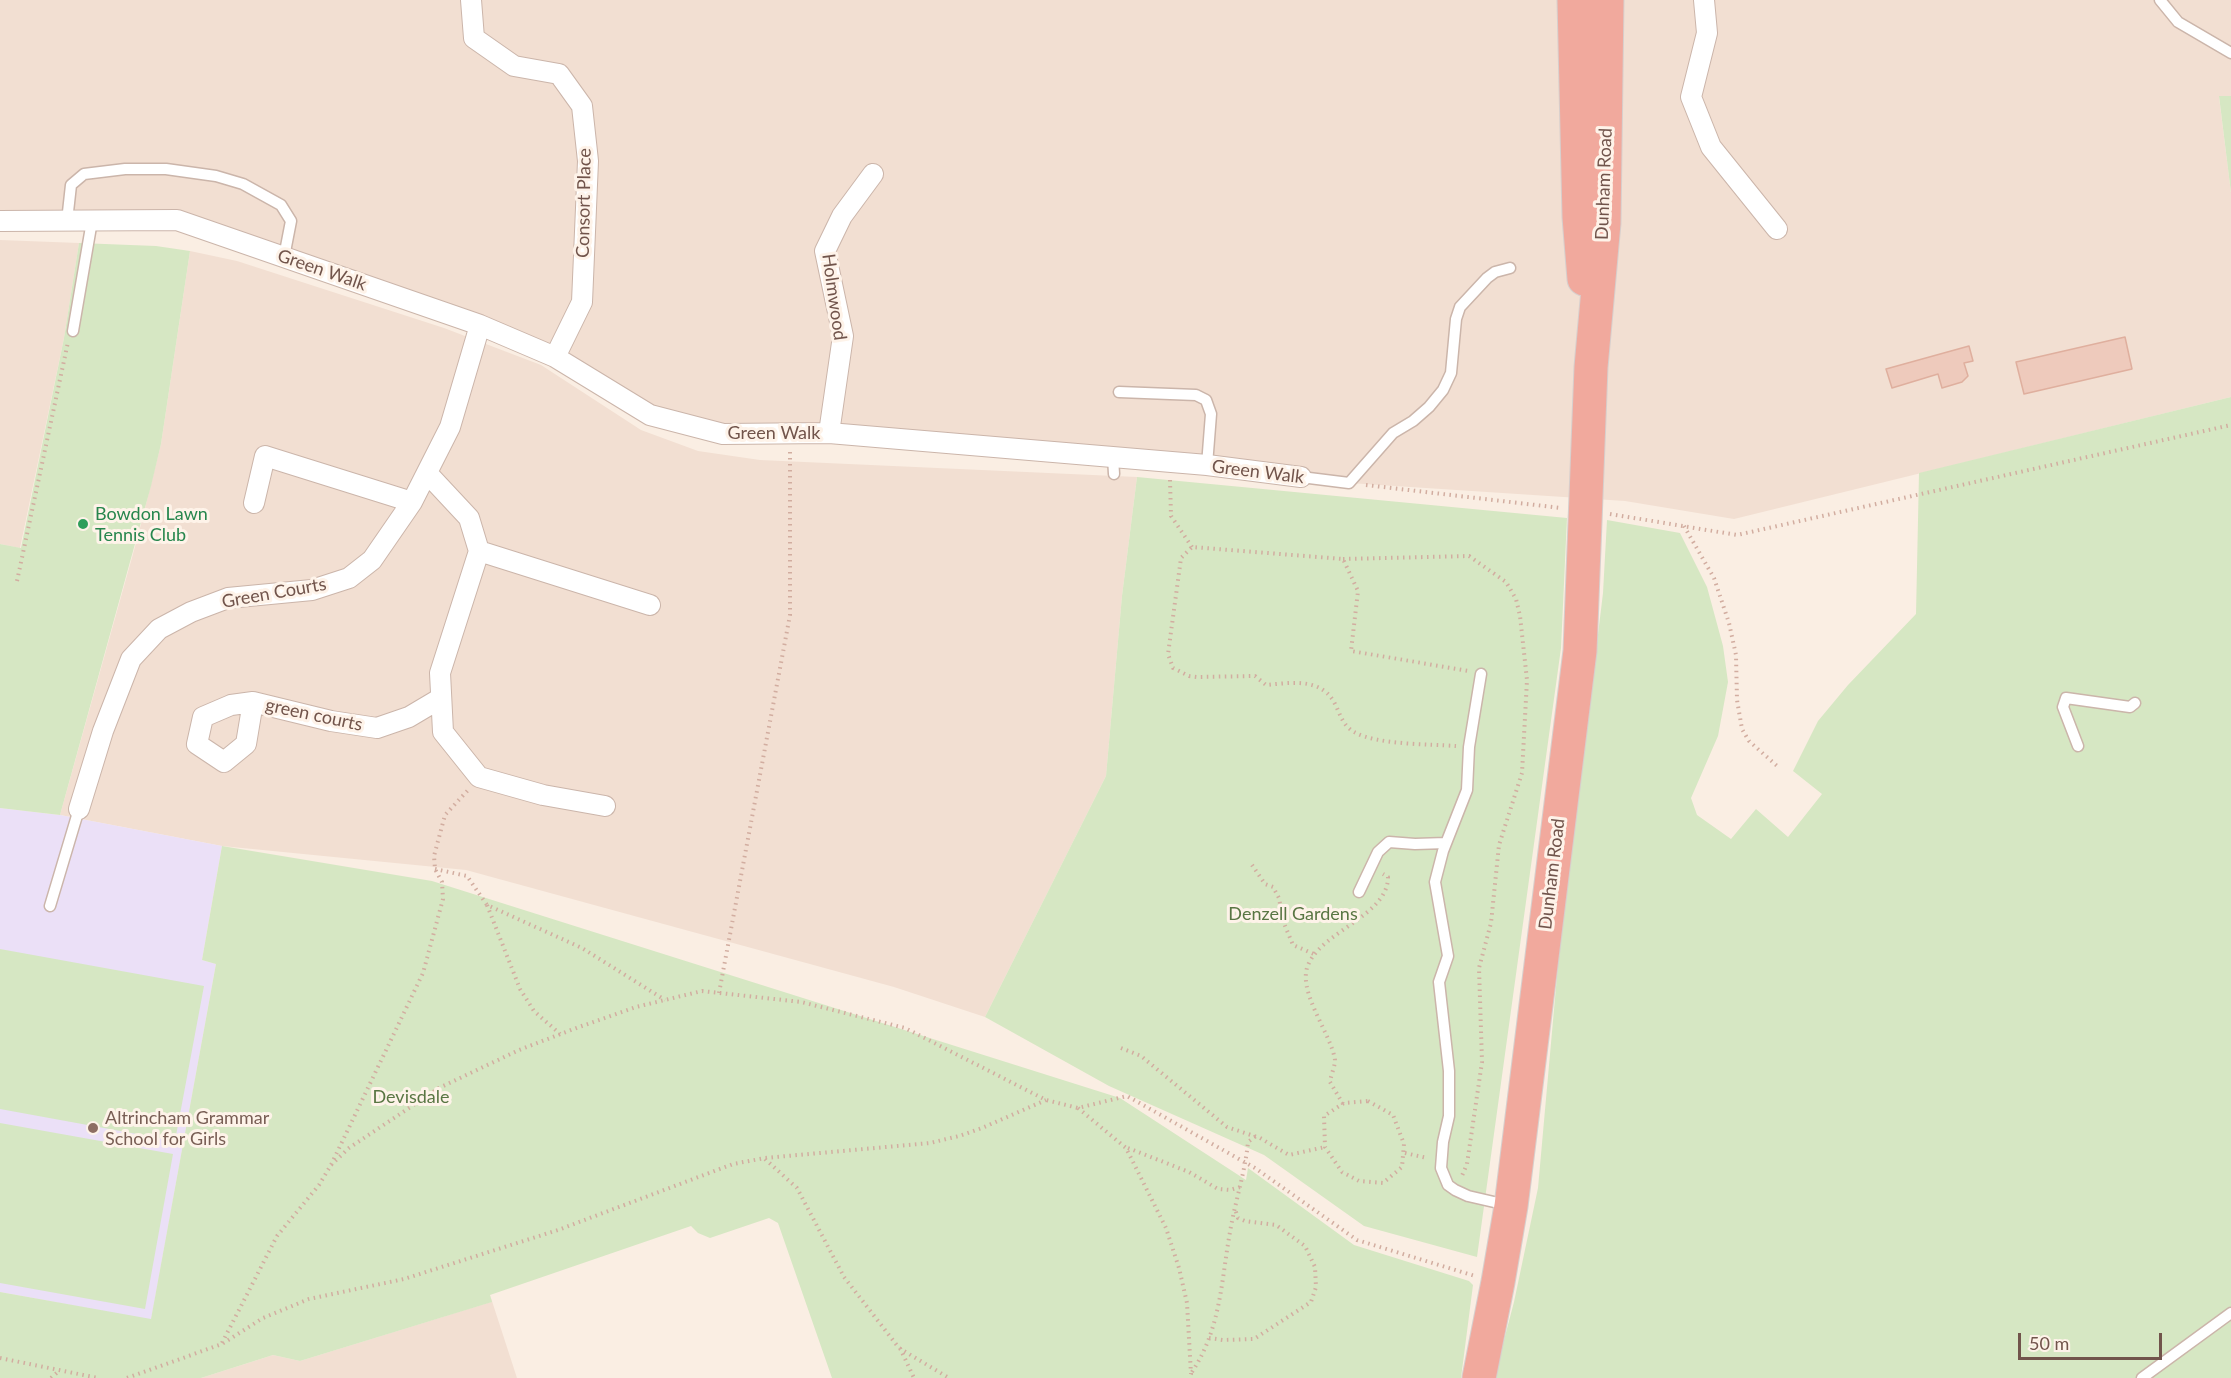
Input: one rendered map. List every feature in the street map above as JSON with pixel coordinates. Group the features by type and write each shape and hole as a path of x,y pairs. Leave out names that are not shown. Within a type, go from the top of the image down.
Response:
{"highway":[{"name":"Dunham Road","path":"1574,0 1579,217 1591,367"},
{"name":"Dunham Road","path":"1479,1378 1511,1206 1581,651 1591,367 1604,223 1606,0"}],"street":[{"name":"Consort Place","path":"471,0 474,38 514,66 559,74 582,106 588,161 582,302 555,357"},
{"path":"1704,0 1707,33 1691,97 1711,147 1777,229"},
{"name":"Holmwood","path":"829,433 843,336 825,251 842,216 873,174"},
{"name":"Green Walk","path":"0,221 177,220 480,326 555,357 650,415 723,435 829,433 1114,466 1170,462 1301,477"},
{"name":"Green Courts","path":"79,809 103,730 131,659 159,629 191,612 228,598 312,590 349,578 372,560 412,501 450,428 480,326"},
{"path":"254,503 265,456 412,501"},
{"path":"427,473 469,518 479,551 440,673 443,732 479,777 543,795 605,806"},
{"path":"479,551 650,605"},
{"name":"green courts","path":"253,702 331,721 377,728 408,717 441,698"}],"lane":[{"path":"2160,0 2178,22 2231,54"},
{"path":"67,221 71,184 84,174 125,169 166,169 216,176 243,184 281,205 291,221 284,257"},
{"path":"73,331 92,221"},
{"path":"1349,483 1393,433 1413,421 1443,390 1451,373 1456,319 1460,307 1487,278 1510,268"},
{"path":"1119,392 1196,395 1206,400 1211,414 1207,465"},
{"name":"Green Walk","path":"1301,477 1349,483"},
{"path":"1481,674 1469,747 1467,790 1446,843 1435,882 1448,956 1439,982 1449,1071 1449,1116 1443,1142 1441,1168 1448,1185 1455,1190 1468,1196 1511,1206"},
{"path":"2078,746 2063,707 2066,698 2130,707 2135,703"},
{"path":"50,906 79,809"},
{"path":"1359,892 1378,852 1389,842 1446,843"},
{"path":"2142,1378 2231,1313"}],"path":[{"path":"17,581 65,347 73,331"},
{"path":"1349,483 1587,511 1737,535 2231,424"},
{"path":"718,993 790,615 790,434"},
{"path":"1170,462 1171,516 1192,547"},
{"path":"1684,525 1714,578 1729,622 1736,655 1737,700 1742,729 1749,741 1777,766"},
{"path":"1455,1190 1467,1164 1482,1062 1479,968 1491,923 1499,845 1522,773 1527,680 1520,615 1516,599 1506,582 1469,556 1343,559 1192,547 1181,558 1168,654 1173,668 1189,676 1197,677 1255,676 1266,685 1306,682 1322,690 1334,700 1340,718 1354,732 1382,741 1469,747"},
{"path":"1343,559 1358,591 1351,651 1481,674"},
{"path":"222,1344 277,1236 319,1185 331,1165 423,972 443,899 442,882 435,869 434,856 445,815 479,777"},
{"path":"1252,865 1265,884 1273,887 1279,898 1283,921 1293,945 1314,954"},
{"path":"1343,1104 1330,1082 1335,1061 1315,1012 1306,981 1307,965 1327,941 1368,913 1388,886 1388,877 1371,867"},
{"path":"435,869 467,876 487,904 520,989 534,1011 560,1034"},
{"path":"487,904 582,948 666,1000"},
{"path":"331,1165 349,1148 439,1088 519,1050 636,1007 702,991 801,1002 905,1028 1046,1100 1078,1108 1126,1148 1189,1172 1218,1189 1230,1190 1240,1186"},
{"path":"1121,1048 1141,1056 1227,1127 1256,1137 1289,1155 1325,1147"},
{"path":"1078,1108 1127,1096 1246,1163 1357,1240 1447,1268"},
{"path":"127,1378 222,1344 263,1318 309,1299 404,1279 558,1230 733,1164 765,1158 930,1143 982,1128 1046,1100"},
{"path":"1368,1101 1393,1115 1405,1153 1402,1167 1383,1183 1359,1181 1342,1172 1325,1147 1324,1116 1343,1104 1368,1101"},
{"path":"1190,1377 1209,1338 1221,1297 1230,1230 1246,1163 1248,1142 1256,1137"},
{"path":"1126,1148 1166,1228 1179,1268 1187,1303 1190,1377"},
{"path":"1405,1153 1441,1161"},
{"path":"765,1158 797,1188 844,1277 899,1347 914,1378"},
{"path":"1209,1338 1254,1339 1311,1302 1316,1287 1315,1267 1305,1246 1276,1225 1238,1218 1235,1209"},
{"path":"899,1347 949,1378"},
{"path":"0,1358 99,1378"},
{"path":"51,1378 60,1370"}],"shaded area":[{"path":"0,0 2231,0 2231,96 2219,97 2231,193 2231,397 1734,519 1625,501 1349,483 723,434 650,415 555,357 177,220 0,221"},
{"path":"0,240 79,243 64,338 20,548 0,544"},
{"path":"190,251 237,261 444,328 541,365 641,430 698,451 760,460 1137,477 1122,596 1106,776 985,1017 894,987 466,870 222,846 60,815 138,536 161,444"},
{"name":"Altrincham Grammar School for Girls","path":"0,808 60,815 222,846 202,960 216,964 151,1320 0,1292"},
{"path":"490,1295 517,1378 201,1378 273,1355 300,1361 491,1302"}],"green space":[{"path":"2219,96 2231,96 2231,193"},
{"name":"Bowdon Lawn Tennis Club","path":"79,243 156,246 190,251 161,444 60,815 0,808 0,544 21,548 64,338"},
{"path":"2231,397 2231,1378 1494,1378 1514,1302 1538,1188 1558,965 1603,593 1607,520 1680,533 1707,587 1723,646 1728,682 1718,736 1691,798 1697,815 1731,839 1756,809 1788,837 1822,794 1793,771 1818,721 1848,685 1916,614 1919,473"},
{"name":"Denzell Gardens","path":"1137,477 1567,518 1561,648 1477,1257 1364,1226 1264,1155 1109,1086 985,1017 1106,776 1122,596"},
{"name":"Devisdale","path":"222,846 432,881 1120,1098 1246,1180 1248,1168 1354,1245 1469,1281 1473,1285 1461,1378 832,1378 778,1223 769,1218 710,1238 698,1233 691,1226 490,1295 492,1302 300,1361 273,1355 201,1378 0,1378 0,1292 151,1319 216,964 202,960"},
{"path":"0,949 204,986 175,1141 0,1109"},
{"path":"0,1123 173,1154 145,1309 0,1283"}],"building":[{"path":"2125,337 2132,369 2024,394 2016,362"},
{"path":"1969,346 1973,361 1964,363 1968,376 1962,382 1942,388 1938,374 1892,388 1886,369"}],"place":[{"name":"Bowdon Lawn Tennis Club","path":"83,524"},
{"name":"Altrincham Grammar School for Girls","path":"93,1128"}]}
